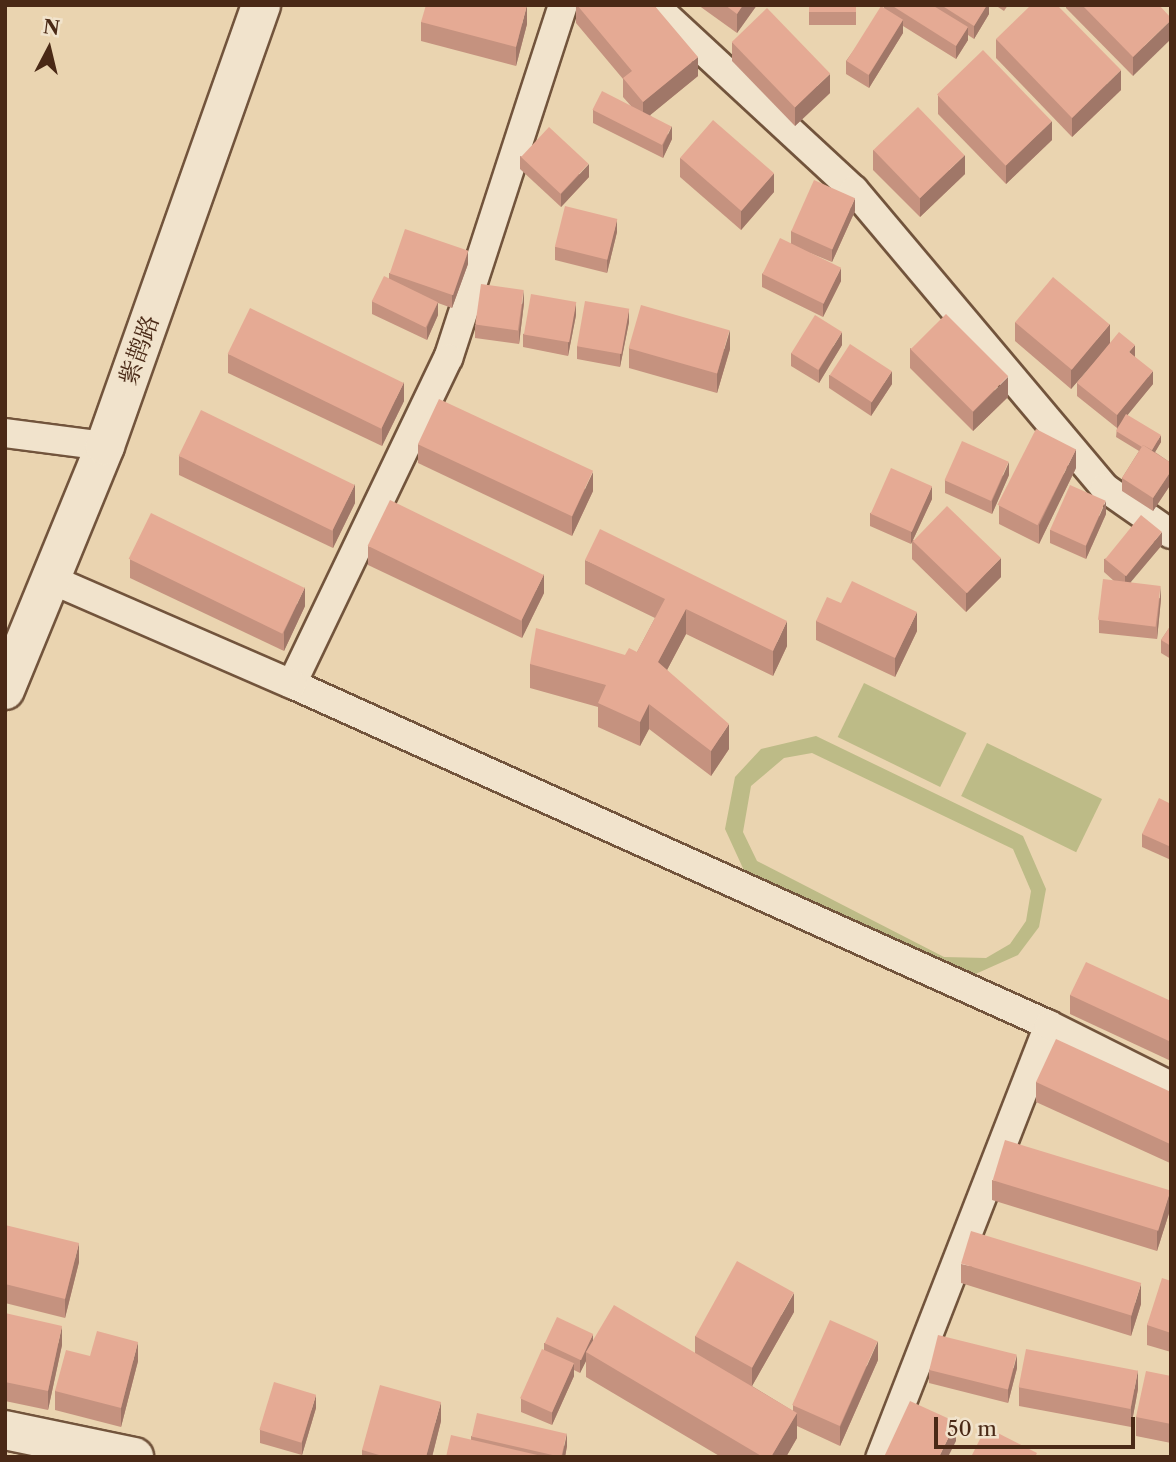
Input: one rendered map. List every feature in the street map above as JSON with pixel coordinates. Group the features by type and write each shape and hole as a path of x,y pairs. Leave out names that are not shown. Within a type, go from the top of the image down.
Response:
{"street":[{"name":"紫鹊路","path":"5,690 105,446 261,5"},
{"path":"292,684 448,358 563,5"},
{"path":"654,5 854,191 1105,488 1171,534"},
{"path":"5,433 105,446"},
{"path":"50,579 292,684 1049,1025 1171,1086"},
{"path":"881,1457 1049,1025"},
{"path":"5,1430 134,1457"}],"shaded area":[{"path":"864,683 966,733 940,787 838,737"},
{"path":"816,736 1023,836 1046,889 1039,927 1018,955 971,976 747,877 725,829 735,777 761,749","holes":["812,753 1013,849 1031,891 1026,921 1010,944 986,958 944,957 757,861 743,832 751,786 784,758"]},
{"path":"987,743 1102,799 1076,852 961,796"}],"building":[{"path":"426,5 527,5 516,47 421,22"},
{"path":"577,5 654,5 698,57 643,102 623,78 632,71"},
{"path":"725,5 743,5 737,14"},
{"path":"809,5 856,5 856,12 809,12"},
{"path":"891,5 932,5 968,27 956,46"},
{"path":"941,5 987,5 974,26"},
{"path":"1031,5 1057,5 1121,70 1072,118 996,39"},
{"path":"1082,5 1159,5 1171,20 1133,57"},
{"path":"881,6 903,20 869,75 847,61"},
{"path":"767,8 830,73 795,107 732,42"},
{"path":"983,50 1052,121 1006,166 937,94"},
{"path":"602,91 671,126 662,145 592,110"},
{"path":"918,107 965,155 920,198 873,150"},
{"path":"713,120 774,173 741,211 680,158"},
{"path":"549,127 588,164 561,194 521,157"},
{"path":"814,180 855,198 832,249 791,231"},
{"path":"565,206 617,219 607,260 555,247"},
{"path":"405,229 468,251 453,295 390,273"},
{"path":"780,238 841,268 824,304 762,274"},
{"path":"384,276 438,302 426,327 372,301"},
{"path":"1053,277 1110,325 1072,370 1015,322"},
{"path":"481,284 524,290 518,331 475,325"},
{"path":"531,294 576,302 569,342 524,334"},
{"path":"585,301 629,309 621,354 577,346"},
{"path":"641,305 729,330 717,374 629,348"},
{"path":"250,308 404,383 381,429 228,354"},
{"path":"946,314 1008,376 973,412 911,349"},
{"path":"815,315 842,332 818,370 791,353"},
{"path":"1119,332 1135,345 1129,352 1153,371 1117,415 1077,383"},
{"path":"850,344 892,371 872,402 830,375"},
{"path":"439,399 593,471 572,516 418,444"},
{"path":"201,410 355,485 332,531 179,456"},
{"path":"1126,414 1161,435 1152,450 1116,431"},
{"path":"1036,429 1076,449 1038,525 997,505"},
{"path":"962,441 1009,462 991,501 945,480"},
{"path":"1143,445 1171,463 1171,471 1153,498 1122,478"},
{"path":"891,468 932,486 912,532 871,514"},
{"path":"1070,485 1106,501 1086,546 1050,530"},
{"path":"390,500 544,575 521,621 368,546"},
{"path":"947,506 1001,558 967,593 913,541"},
{"path":"151,513 305,588 282,634 129,559"},
{"path":"1141,515 1162,532 1126,576 1105,559"},
{"path":"600,529 787,621 773,651 686,609 658,662 729,724 711,751 649,704 640,722 598,703 606,685 530,664 536,628 625,655 629,648 637,652 665,599 585,560"},
{"path":"1103,579 1161,586 1156,627 1098,620"},
{"path":"852,581 917,612 895,658 816,621 827,597 841,603"},
{"path":"1171,625 1171,646 1161,640"},
{"path":"1159,798 1171,804 1171,847 1142,834"},
{"path":"1086,962 1171,1001 1171,1042 1070,995"},
{"path":"1056,1039 1171,1092 1170,1144 1036,1082"},
{"path":"1005,1140 1170,1191 1158,1231 993,1180"},
{"path":"5,1225 79,1243 65,1299 5,1284"},
{"path":"971,1231 1141,1283 1131,1316 961,1264"},
{"path":"737,1261 794,1293 752,1368 695,1336"},
{"path":"1162,1278 1171,1281 1171,1333 1147,1325"},
{"path":"614,1305 797,1413 771,1457 763,1457 586,1352"},
{"path":"5,1313 62,1326 48,1391 5,1382"},
{"path":"557,1317 593,1334 581,1360 545,1343"},
{"path":"830,1320 878,1341 840,1426 792,1405"},
{"path":"97,1331 138,1342 121,1408 55,1391 66,1350 90,1356"},
{"path":"938,1335 1017,1355 1008,1390 929,1370"},
{"path":"542,1349 574,1363 552,1413 520,1398"},
{"path":"1026,1349 1138,1371 1130,1409 1019,1387"},
{"path":"1146,1371 1171,1376 1171,1424 1136,1417"},
{"path":"274,1382 316,1395 301,1443 259,1430"},
{"path":"380,1385 441,1402 426,1457 386,1457 362,1450"},
{"path":"910,1401 956,1422 939,1457 884,1457"},
{"path":"477,1413 567,1434 561,1457 472,1436"},
{"path":"986,1427 1037,1453 1035,1457 971,1457"},
{"path":"451,1435 546,1457 446,1457"}]}
